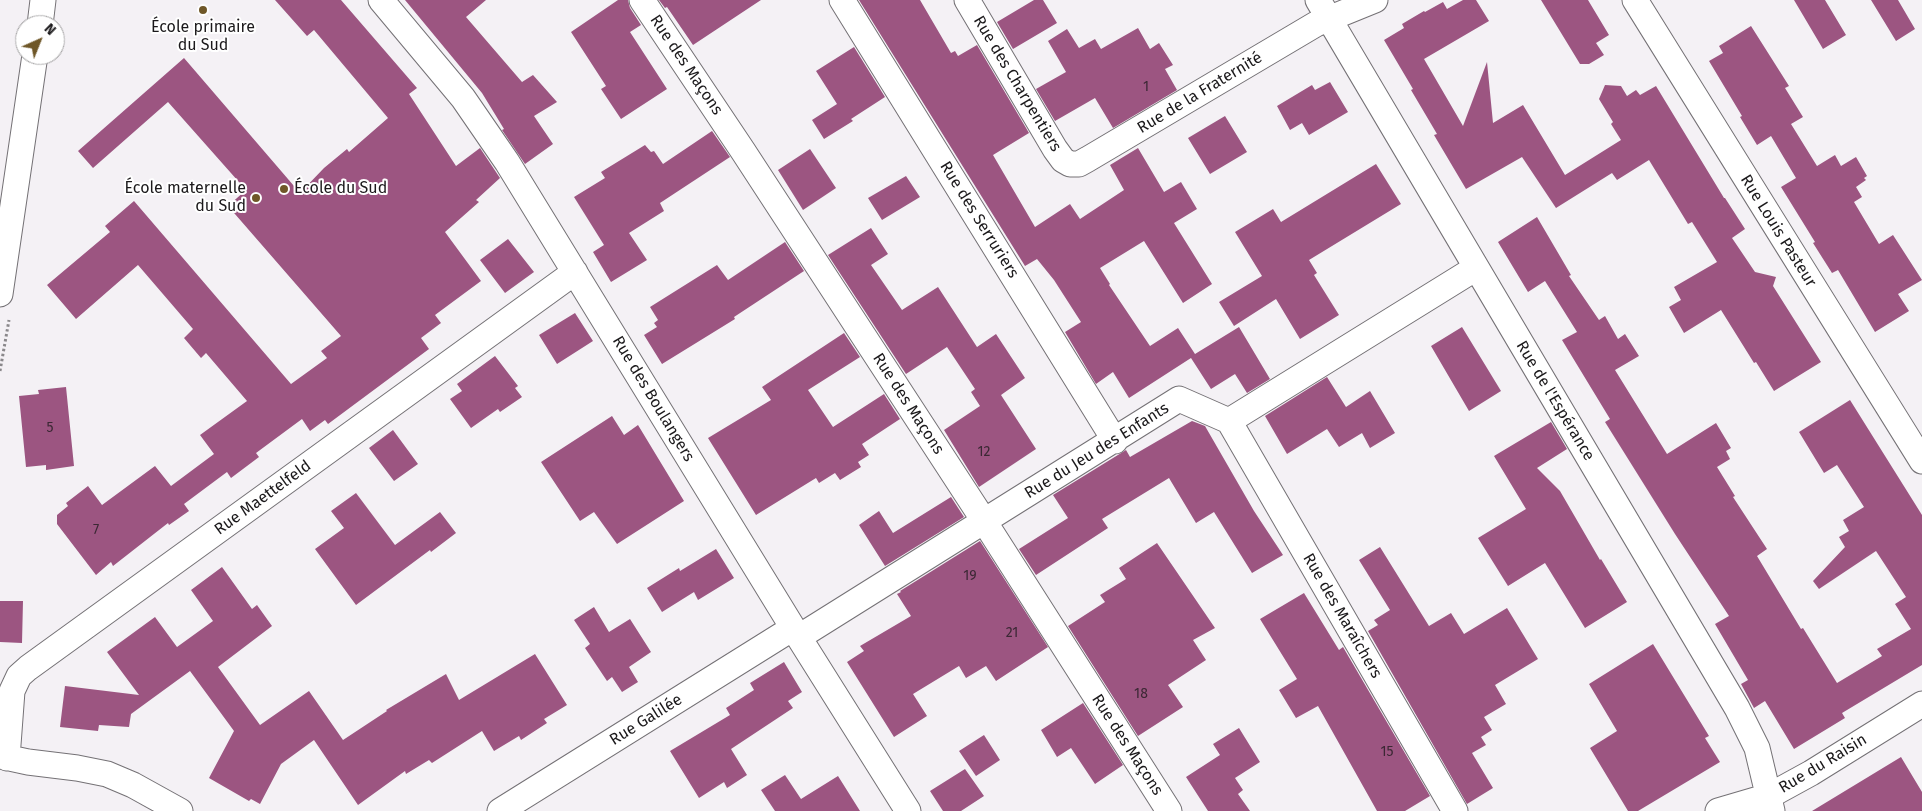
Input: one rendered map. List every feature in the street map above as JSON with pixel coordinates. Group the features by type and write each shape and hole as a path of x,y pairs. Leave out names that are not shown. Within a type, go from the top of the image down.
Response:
{"street":[{"path":"41,15 43,0"},
{"name":"Rue des Boulangers","path":"381,0 439,67 484,127 576,272 796,633 908,811"},
{"name":"Rue des Maçons","path":"642,0 744,151 1169,811"},
{"name":"Rue des Serruriers","path":"842,0 1115,441"},
{"name":"Rue des Charpentiers","path":"967,0 1055,150 1063,160 1070,164"},
{"name":"Rue de la Fraternité","path":"1070,164 1079,164 1088,159 1323,9 1375,0"},
{"name":"Rue Louis Pasteur","path":"1635,0 1922,461"},
{"name":"Rue de l'Espérance","path":"1323,9 1737,708 1757,748 1770,804"},
{"path":"0,294 34,65"},
{"path":"1230,420 1476,268"},
{"name":"Rue Maettelfeld","path":"4,757 12,691 19,676 28,668 576,272"},
{"name":"Rue du Jeu des Enfants","path":"796,633 984,522 1179,400 1230,420"},
{"name":"Rue des Maraîchers","path":"1230,420 1455,811"},
{"name":"Rue Galilée","path":"500,811 796,633"},
{"name":"Rue du Raisin","path":"1718,811 1770,804 1811,773 1922,704"},
{"path":"4,757 107,774 133,785 180,811"}],"building":[{"path":"275,0 341,0 417,88 409,94 456,166 480,148 500,178 476,200 479,202 445,232 481,281 435,315 441,323 421,338 429,349 328,424 325,420 310,431 302,419 256,453 259,457 231,478 227,472 184,504 189,511 169,525 168,523 113,566 111,562 96,575 57,524 57,515 68,506 66,503 88,486 102,505 155,466 171,486 214,454 200,435 247,401 206,353 201,358 184,338 193,329 138,265 76,319 47,285 110,232 105,226 134,201 291,384 327,358 321,351 341,336 228,206 246,190 168,102 93,168 78,151 184,58 300,193 324,168 347,149 349,152 388,118 314,30 307,36"},
{"path":"405,0 486,0 466,17 522,82 533,75 557,102 534,116 553,144 525,164 502,130 504,129 482,93"},
{"path":"618,0 628,0 630,8 641,25 630,32 667,89 621,119 601,89 606,86 571,32"},
{"path":"659,0 761,0 693,45 667,7 665,8"},
{"path":"859,0 920,0 951,53 955,51 958,56 977,45 1029,133 993,155 1035,227 1070,204 1080,219 1124,190 1110,165 1138,148 1164,192 1181,182 1197,209 1174,223 1212,284 1183,303 1144,241 1100,268 1109,285 1150,346 1178,328 1195,354 1239,327 1270,379 1247,393 1235,374 1211,389 1191,358 1129,398 1113,372 1096,384 1065,332 1081,322 1054,280 1037,259 1025,266"},
{"path":"1034,0 1043,0 1057,23 1013,49 997,22"},
{"path":"1463,0 1476,0 1489,21 1424,59 1463,126 1487,62 1493,123 1523,105 1565,175 1621,140 1599,99 1605,85 1621,86 1627,96 1636,90 1640,95 1656,86 1745,229 1732,238 1755,272 1776,277 1773,286 1821,362 1774,391 1721,310 1684,333 1669,307 1681,300 1674,287 1717,262 1692,222 1688,224 1649,160 1617,180 1612,173 1556,208 1522,157 1466,189 1434,135 1437,134 1384,40 1404,28 1402,24 1424,11 1443,2 1447,9"},
{"path":"1541,0 1588,0 1609,35 1596,43 1604,55 1589,64 1580,64"},
{"path":"1794,0 1825,0 1846,35 1823,49"},
{"path":"1871,0 1898,0 1915,29 1896,41"},
{"path":"1751,26 1789,86 1785,88 1803,117 1791,124 1817,166 1835,155 1841,166 1856,157 1867,176 1864,178 1866,180 1856,187 1862,197 1854,202 1879,244 1893,235 1922,280 1898,294 1909,311 1875,332 1838,270 1832,273 1781,187 1796,178 1771,136 1757,145 1709,61 1723,53 1719,46"},
{"path":"1138,28 1150,49 1159,43 1173,65 1165,69 1177,90 1113,128 1095,98 1055,121 1036,89 1066,72 1048,41 1067,29 1079,48 1095,39 1101,49"},
{"path":"854,47 885,97 851,119 853,121 824,139 812,120 837,104 816,71"},
{"path":"1330,82 1348,112 1309,135 1302,123 1290,130 1277,106 1312,85 1315,90"},
{"path":"1225,116 1247,152 1210,174 1188,138"},
{"path":"712,131 730,157 660,203 664,211 629,233 647,260 611,282 593,252 604,245 574,197 605,178 601,172 645,145 651,152 654,151 663,164"},
{"path":"810,149 836,188 803,210 778,170"},
{"path":"1376,164 1401,204 1309,260 1317,273 1314,275 1339,315 1300,339 1276,299 1234,326 1219,302 1262,276 1235,232 1273,209 1281,222"},
{"path":"906,176 920,197 882,220 868,198"},
{"path":"1537,217 1571,275 1569,276 1599,320 1605,316 1618,339 1625,334 1639,356 1615,370 1667,454 1716,423 1731,448 1726,451 1730,459 1717,467 1735,496 1733,497 1767,549 1757,556 1801,629 1803,628 1837,683 1882,656 1877,649 1911,629 1895,604 1906,597 1876,551 1819,589 1813,581 1845,547 1839,537 1849,531 1843,520 1864,507 1837,465 1824,473 1799,432 1850,400 1922,515 1922,665 1842,713 1845,718 1794,749 1765,701 1754,708 1741,684 1748,680 1715,624 1729,616 1605,422 1610,419 1562,340 1577,332 1545,281 1528,292 1498,242"},
{"path":"871,228 888,254 871,265 902,310 938,287 977,347 996,334 1025,378 1001,395 1036,449 979,487 944,430 980,406 971,392 975,389 947,347 906,374 828,255"},
{"path":"508,239 534,272 505,293 480,260"},
{"path":"785,242 804,271 734,317 735,319 662,364 644,335 657,327 654,323 658,320 650,307 717,265 728,280"},
{"path":"575,313 593,341 557,364 539,335"},
{"path":"1462,327 1501,391 1469,411 1431,346"},
{"path":"844,333 860,357 808,390 833,427 884,394 900,419 862,444 869,455 858,462 861,467 840,480 835,473 819,483 816,478 756,515 708,438 771,400 762,387"},
{"path":"495,356 518,386 515,388 522,397 500,412 498,409 471,428 450,399 462,391 457,384"},
{"path":"1327,377 1346,407 1370,391 1395,433 1370,448 1362,433 1339,447 1327,429 1287,454 1265,416"},
{"path":"66,387 74,466 46,470 46,465 26,467 19,396 39,394 38,390"},
{"path":"612,416 624,435 638,425 684,501 617,544 594,512 580,521 541,462"},
{"path":"1192,421 1205,426 1254,511 1283,555 1252,573 1214,512 1196,523 1169,478 1102,519 1108,528 1036,575 1019,549 1068,518 1053,495 1126,450 1130,457"},
{"path":"1551,422 1567,449 1537,468 1560,491 1627,602 1585,628 1545,563 1508,586 1478,538 1526,509 1494,456"},
{"path":"393,430 418,464 394,481 369,448"},
{"path":"356,493 395,545 440,512 456,533 356,605 315,549 344,528 331,511"},
{"path":"951,497 964,517 885,566 859,525 879,511 893,533"},
{"path":"980,541 1048,647 996,681 986,666 966,678 959,666 913,694 927,716 894,737 847,662 864,651 860,646 911,616 897,594 900,591"},
{"path":"1157,543 1215,628 1193,640 1206,660 1168,685 1183,707 1138,736 1068,626 1105,602 1100,595 1126,579 1119,568"},
{"path":"1380,547 1429,626 1451,613 1464,634 1507,608 1538,659 1495,685 1506,704 1484,717 1492,730 1481,737 1486,745 1472,753 1493,788 1467,804 1368,631 1378,625 1374,620 1390,610 1359,560"},
{"path":"716,549 734,578 698,600 694,592 662,612 647,588 679,568 680,571"},
{"path":"222,567 252,609 257,605 272,626 218,667 260,725 309,691 343,740 386,710 446,674 459,700 535,654 567,705 544,719 547,723 521,740 519,736 494,751 482,731 432,763 429,760 406,774 405,771 358,805 314,740 281,764 260,804 251,799 249,801 209,778 234,731 190,671 131,714 129,727 99,725 98,731 60,727 65,686 139,695 107,652 155,617 177,647 213,621 191,590"},
{"path":"1304,593 1339,650 1343,647 1430,796 1405,811 1377,811 1318,706 1296,718 1279,690 1297,679 1260,619"},
{"path":"0,601 23,601 22,643 0,642"},
{"path":"594,607 609,632 630,619 651,652 629,667 638,682 622,692 612,677 607,681 585,648 590,644 574,620"},
{"path":"1653,644 1709,736 1705,738 1720,762 1638,811 1628,811 1590,748 1617,731 1589,684"},
{"path":"784,662 802,692 788,701 793,708 731,749 747,775 727,788 724,782 699,798 670,751 730,715 726,708 754,690 750,683"},
{"path":"1083,703 1123,765 1095,784 1071,748 1057,757 1041,730"},
{"path":"1239,728 1260,762 1235,778 1243,790 1238,794 1250,811 1208,811 1186,777 1220,755 1213,744"},
{"path":"984,735 1000,760 976,776 959,751"},
{"path":"1901,757 1922,792 1922,811 1812,811"},
{"path":"965,769 984,796 961,811 943,811 930,791"},
{"path":"785,775 801,799 838,776 860,811 775,811 761,790"}],"place":[{"name":"École primaire du Sud","path":"203,10"},
{"name":"École du Sud","path":"284,189"},
{"name":"École maternelle du Sud","path":"256,198"}]}
